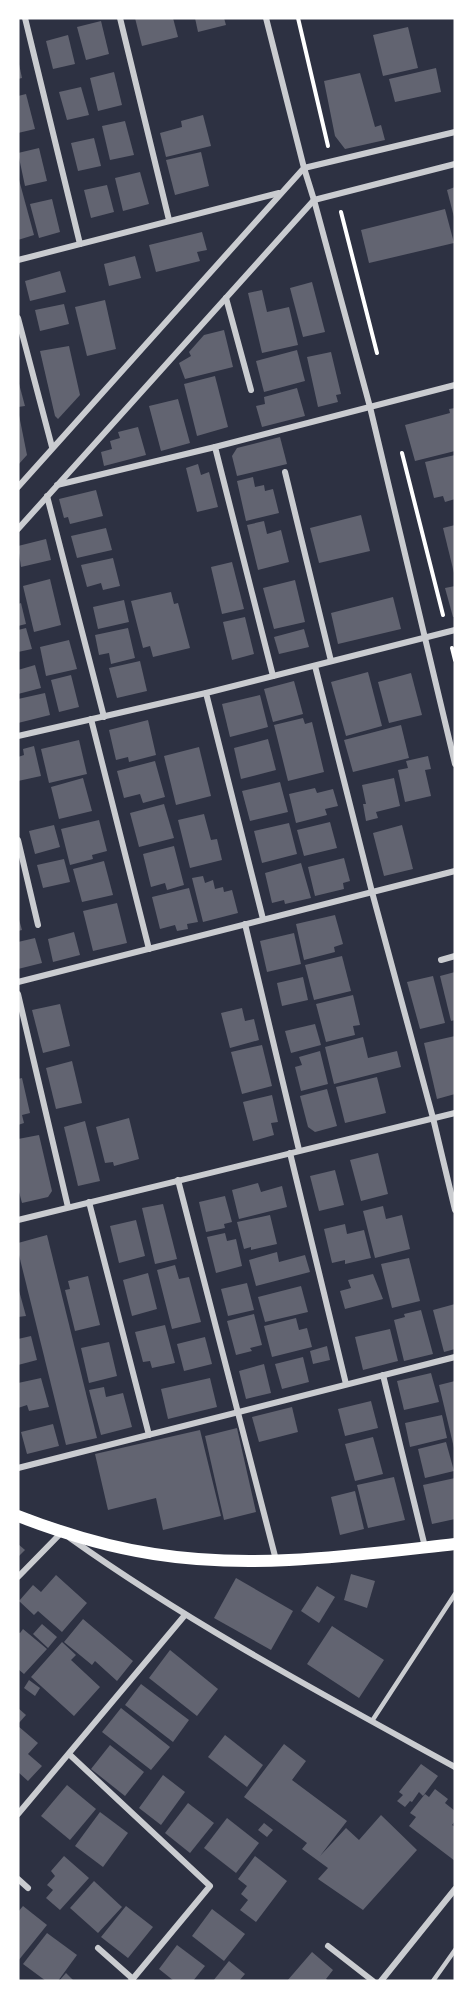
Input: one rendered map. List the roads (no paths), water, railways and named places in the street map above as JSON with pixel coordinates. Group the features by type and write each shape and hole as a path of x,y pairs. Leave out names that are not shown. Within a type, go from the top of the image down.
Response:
{"main road":[{"path":"18,1515 62,1532 111,1546 156,1555 204,1559 329,1559 455,1544"}],"street":[{"path":"26,18 80,243"},
{"path":"120,18 169,220"},
{"path":"266,18 304,168 370,407 455,764"},
{"path":"18,487 304,168 455,132"},
{"path":"18,529 314,200 455,164"},
{"path":"18,260 280,193"},
{"path":"226,298 251,390"},
{"path":"18,318 52,447"},
{"path":"56,485 455,385"},
{"path":"215,447 273,676"},
{"path":"285,472 331,662"},
{"path":"47,496 104,717"},
{"path":"18,736 206,693 455,630"},
{"path":"315,666 455,1210"},
{"path":"206,693 263,919"},
{"path":"92,720 149,949"},
{"path":"18,840 38,925"},
{"path":"18,982 455,871"},
{"path":"245,924 299,1150"},
{"path":"441,960 455,956"},
{"path":"18,994 68,1207"},
{"path":"18,1220 455,1113"},
{"path":"290,1153 346,1384"},
{"path":"178,1180 277,1560"},
{"path":"89,1202 149,1435"},
{"path":"18,1467 455,1357"},
{"path":"383,1375 425,1547"},
{"path":"18,1576 62,1532 128,1580 185,1615 455,1767"},
{"path":"18,1814 185,1615"},
{"path":"69,1754 210,1886 132,1980 98,1948"},
{"path":"18,1879 28,1888"},
{"path":"381,1981 455,1889"},
{"path":"328,1946 373,1981"}],"lane":[{"path":"372,1722 455,1594"},
{"path":"433,1981 455,1950"}]}
